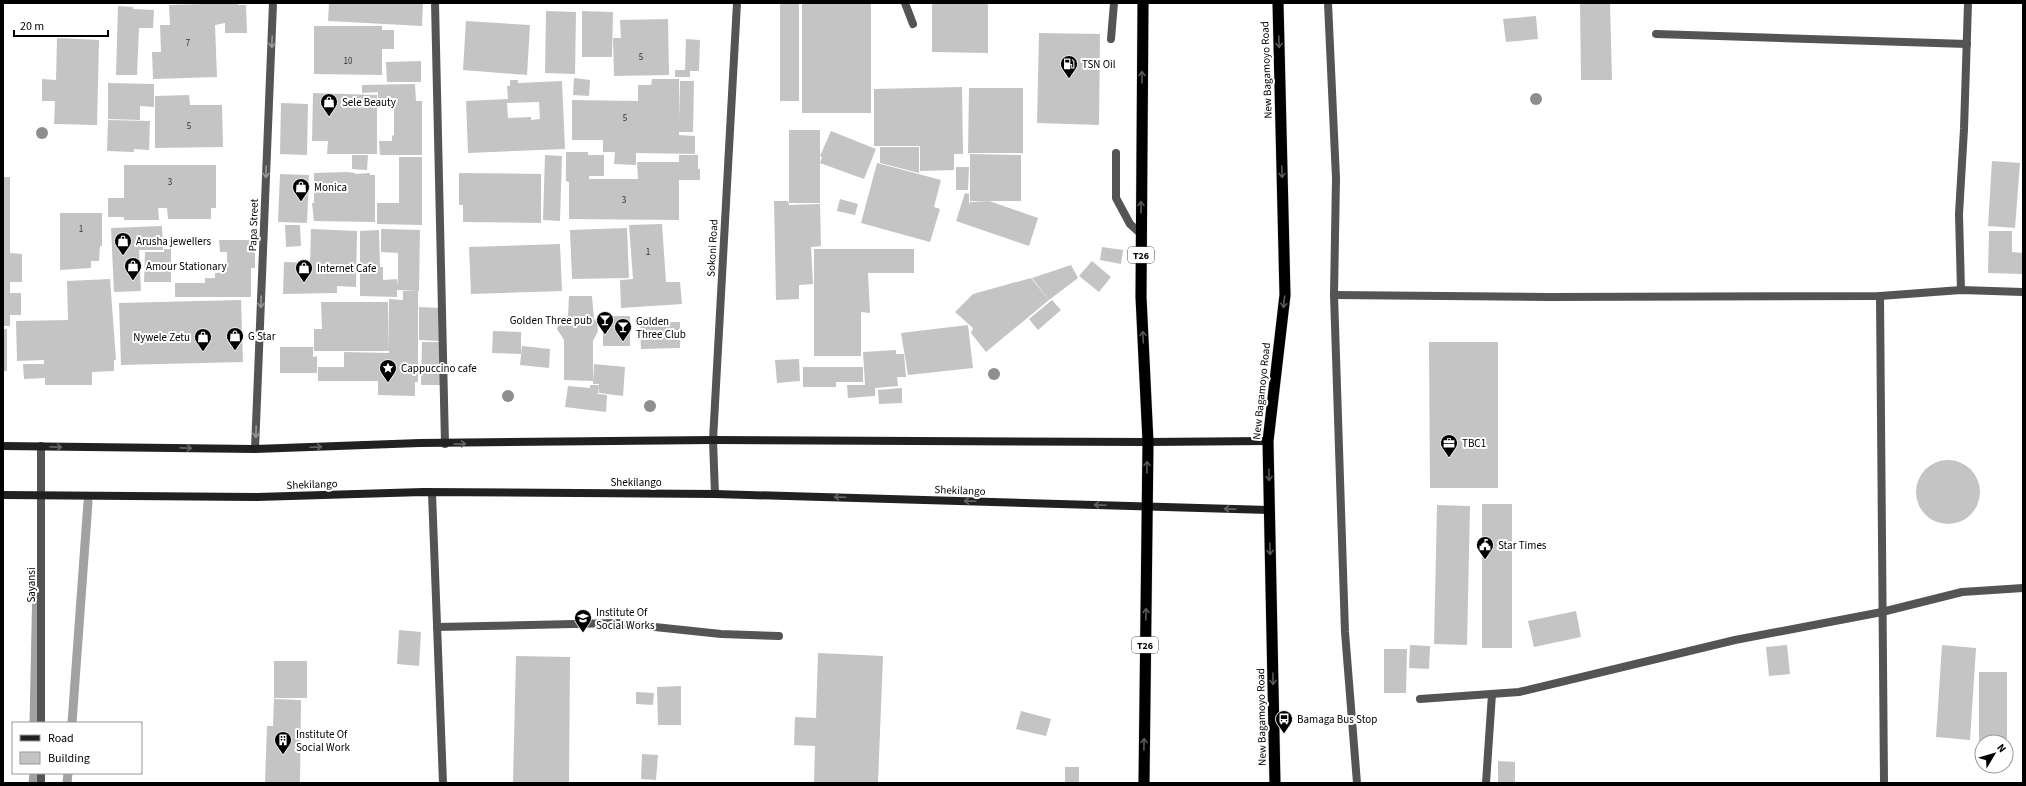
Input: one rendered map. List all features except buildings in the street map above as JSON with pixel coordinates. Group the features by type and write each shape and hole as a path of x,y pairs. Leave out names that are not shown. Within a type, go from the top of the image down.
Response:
{"highway":[{"name":"T26","path":"1143,3 1141,297 1148,442 1144,783"},
{"name":"New Bagamoyo Road","path":"1275,783 1268,441 1285,295 1278,3"}],"main road":[{"path":"3,446 255,448 420,443 445,444 713,440 1148,442 1268,441"},
{"name":"Shekilango","path":"3,495 257,497 432,492 715,494 1269,510"}],"street":[{"name":"Papa Street","path":"255,448 273,3"},
{"path":"435,3 445,444"},
{"name":"Sokoni Road","path":"715,494 713,440 737,3"},
{"path":"905,3 913,24"},
{"path":"1111,39 1114,3"},
{"path":"1328,3 1336,178 1334,296 1345,632 1357,783"},
{"path":"1961,290 1959,214 1968,3"},
{"path":"1656,34 1967,44"},
{"path":"1116,153 1116,198 1130,224 1141,234"},
{"path":"1334,296 1880,296 1961,290 2023,292"},
{"path":"1880,296 1884,783"},
{"name":"Sayansi","path":"41,446 41,722"},
{"path":"432,492 443,783"},
{"path":"1420,699 1518,692 1735,640 1882,612 1962,592 2023,588"},
{"path":"437,627 617,623 721,634 779,636"},
{"path":"1486,783 1492,694"}],"waterway":[{"path":"72,722 88,502"},
{"path":"34,722 37,581"},
{"path":"33,783 34,774"},
{"path":"67,783 68,774"}],"place":[{"name":"TSN Oil","path":"1069,79"},
{"name":"Sele Beauty","path":"329,117"},
{"name":"Monica","path":"301,202"},
{"name":"Arusha jewellers","path":"123,256"},
{"name":"Amour Stationary","path":"133,281"},
{"name":"Internet Cafe","path":"304,283"},
{"name":"Golden Three pub","path":"605,335"},
{"name":"Golden Three Club","path":"623,342"},
{"name":"G Star","path":"235,351"},
{"name":"Nywele Zetu","path":"203,352"},
{"name":"Cappuccino cafe","path":"388,383"},
{"name":"TBC1","path":"1449,458"},
{"name":"Star Times","path":"1485,560"},
{"name":"Institute Of Social Works","path":"583,633"},
{"name":"Bamaga Bus Stop","path":"1284,734"},
{"name":"Institute Of Social Work","path":"283,755"}]}
